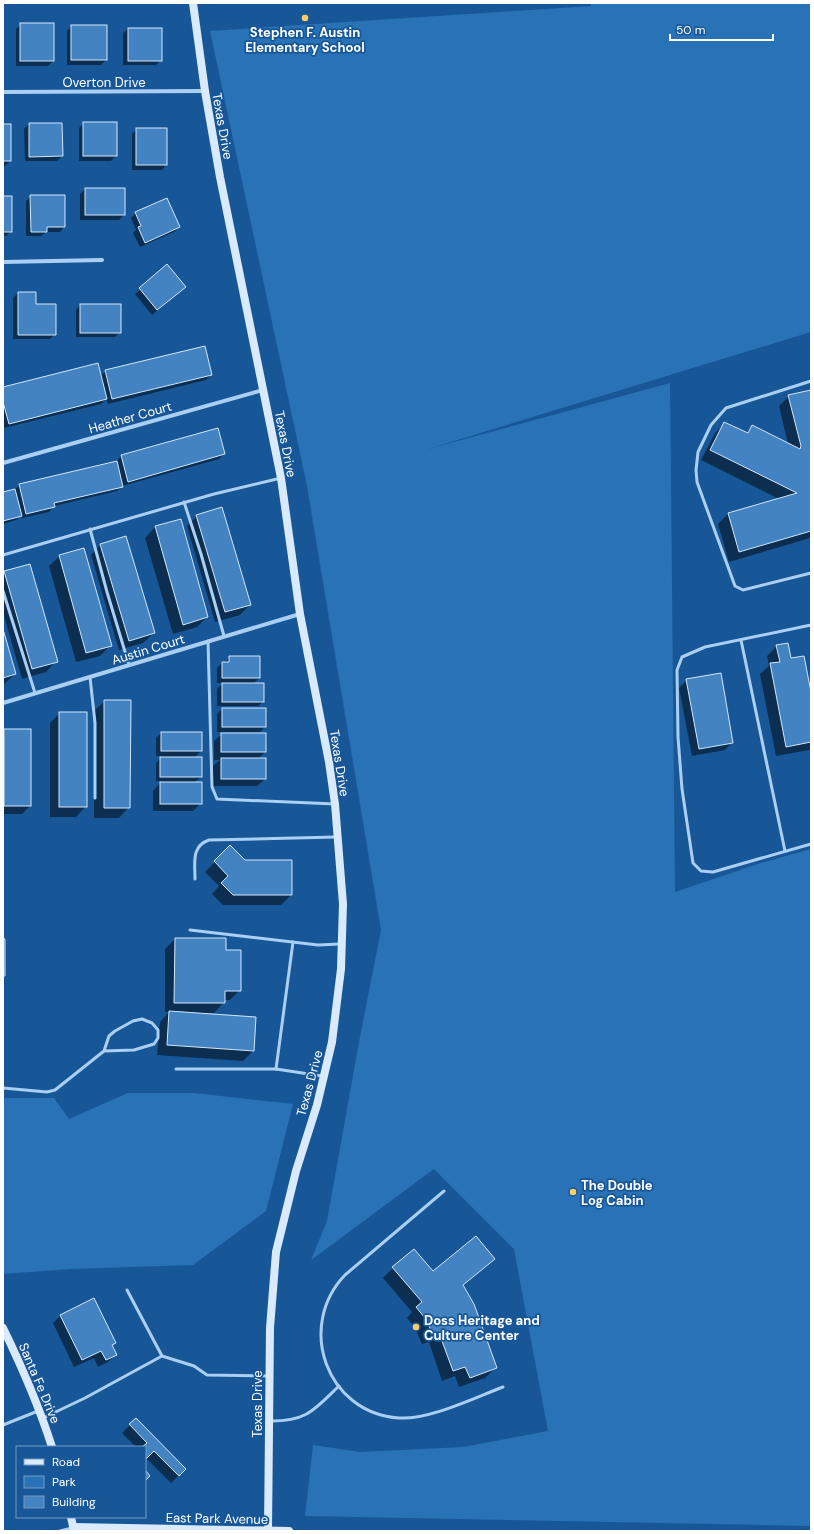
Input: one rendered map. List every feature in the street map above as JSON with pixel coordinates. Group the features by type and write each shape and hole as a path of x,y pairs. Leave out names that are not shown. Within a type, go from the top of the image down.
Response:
{"street":[{"name":"Texas Drive","path":"193,3 205,91 220,178 281,478 300,614 329,762 335,804 343,904 341,969 332,1042 317,1105 296,1170 276,1252 270,1328 268,1530"},
{"name":"Overton Drive","path":"3,92 205,91"},
{"path":"3,262 102,260"},
{"name":"Heather Court","path":"3,463 263,390"},
{"name":"Austin Court","path":"3,703 300,614"},
{"name":"Santa Fe Drive","path":"3,1328 22,1366 52,1446"},
{"path":"71,1518 74,1529"},
{"name":"East Park Avenue","path":"74,1529 289,1531"}],"lane":[{"path":"811,381 726,408 711,425 698,452 696,470 697,482 735,586 743,590 811,573"},
{"path":"3,555 184,502 281,478"},
{"path":"184,502 201,554 224,636"},
{"path":"90,529 129,665"},
{"path":"3,591 35,693"},
{"path":"811,625 705,647 682,657 677,670 678,737 682,789 693,863 701,870 713,872 811,844"},
{"path":"741,640 785,851"},
{"path":"208,642 212,787 217,799 335,804"},
{"path":"90,677 95,723 95,798"},
{"path":"195,879 197,847 201,843 209,840 338,837"},
{"path":"190,930 318,945 342,944"},
{"path":"276,1069 293,942"},
{"path":"3,1088 47,1092 55,1090 104,1051 109,1036 115,1031 133,1021 142,1019 152,1023 158,1030 158,1038 154,1044 134,1050 104,1051"},
{"path":"176,1069 276,1069 324,1076"},
{"path":"444,1191 345,1275 331,1292 325,1306 322,1320 321,1342 326,1363 339,1386 351,1399 370,1410 391,1417 405,1418 427,1415 503,1387"},
{"path":"127,1290 162,1356 194,1366 207,1375 269,1376"},
{"path":"3,1425 41,1414 85,1398 162,1356"},
{"path":"269,1422 295,1420 304,1416 339,1386"},
{"path":"60,1531 74,1529"}],"green space":[{"path":"591,3 811,3 811,332 428,449 670,383 675,892 758,864 811,849 811,1526 305,1516 313,1445 360,1452 463,1447 548,1431 514,1249 434,1169 311,1260 327,1221 381,930 307,486 210,31 591,6"},
{"path":"128,1093 194,1093 293,1104 266,1211 193,1265 71,1269 3,1274 3,1098 54,1098 69,1119"}],"building":[{"path":"20,23 54,23 54,61 20,61"},
{"path":"71,25 107,25 107,60 71,60"},
{"path":"128,28 162,28 162,61 128,61"},
{"path":"83,122 117,122 117,156 83,156"},
{"path":"29,123 62,123 63,156 29,157"},
{"path":"3,124 11,124 11,161 3,161"},
{"path":"136,128 167,128 167,165 136,165"},
{"path":"85,188 125,188 125,215 85,215"},
{"path":"30,195 65,195 65,227 47,227 47,232 31,232"},
{"path":"3,196 12,196 12,232 3,232"},
{"path":"167,198 180,227 145,243 138,227 141,226 135,212"},
{"path":"167,264 186,287 157,310 139,288"},
{"path":"18,292 36,292 36,304 56,304 56,335 18,335"},
{"path":"80,304 121,304 121,333 80,333"},
{"path":"205,346 212,375 112,399 105,370"},
{"path":"98,363 107,399 9,424 3,402 3,387"},
{"path":"811,390 811,531 739,552 728,513 797,493 710,450 724,422 748,433 752,425 800,449 801,446 788,395"},
{"path":"218,428 225,454 128,482 121,455"},
{"path":"117,461 123,487 54,503 55,507 26,514 19,484"},
{"path":"15,489 22,516 3,521 3,492"},
{"path":"222,507 251,605 225,612 196,515"},
{"path":"181,519 208,617 183,625 155,526"},
{"path":"126,536 155,633 129,641 100,544"},
{"path":"84,548 112,646 86,653 59,555"},
{"path":"30,564 58,662 32,669 4,571"},
{"path":"3,629 16,674 3,678"},
{"path":"788,643 791,658 804,656 811,692 811,742 786,747 770,663 780,662 776,645"},
{"path":"229,656 260,656 260,678 222,678 222,662 229,662"},
{"path":"721,673 733,743 699,749 686,679"},
{"path":"222,683 264,683 264,702 222,702"},
{"path":"104,700 131,700 130,808 104,808"},
{"path":"222,708 266,708 266,727 222,727"},
{"path":"59,712 87,712 87,807 59,807"},
{"path":"4,729 31,729 31,806 4,806"},
{"path":"161,732 202,732 202,751 161,751"},
{"path":"221,733 266,733 266,752 221,752"},
{"path":"160,757 202,757 202,777 160,777"},
{"path":"221,758 266,758 266,779 221,779"},
{"path":"160,782 202,782 202,804 160,804"},
{"path":"230,845 245,860 292,860 292,895 233,895 221,883 228,876 214,861"},
{"path":"3,938 5,939 5,976 3,976"},
{"path":"175,938 226,938 226,950 241,950 241,991 225,991 225,1003 174,1003"},
{"path":"169,1011 256,1017 254,1051 167,1045"},
{"path":"476,1236 495,1259 463,1285 474,1304 497,1368 470,1378 465,1367 453,1371 439,1333 433,1335 425,1318 416,1307 422,1302 392,1267 414,1249 433,1271"},
{"path":"94,1298 116,1343 112,1345 117,1355 106,1360 101,1351 82,1360 60,1315"},
{"path":"136,1418 186,1469 179,1476 154,1451 146,1459 146,1446 143,1446 147,1443 129,1424"},
{"path":"146,1471 150,1476 146,1480"}],"place":[{"name":"Stephen F. Austin Elementary School","path":"305,18"},
{"name":"The Double Log Cabin","path":"573,1192"},
{"name":"Doss Heritage and Culture Center","path":"416,1327"}]}
